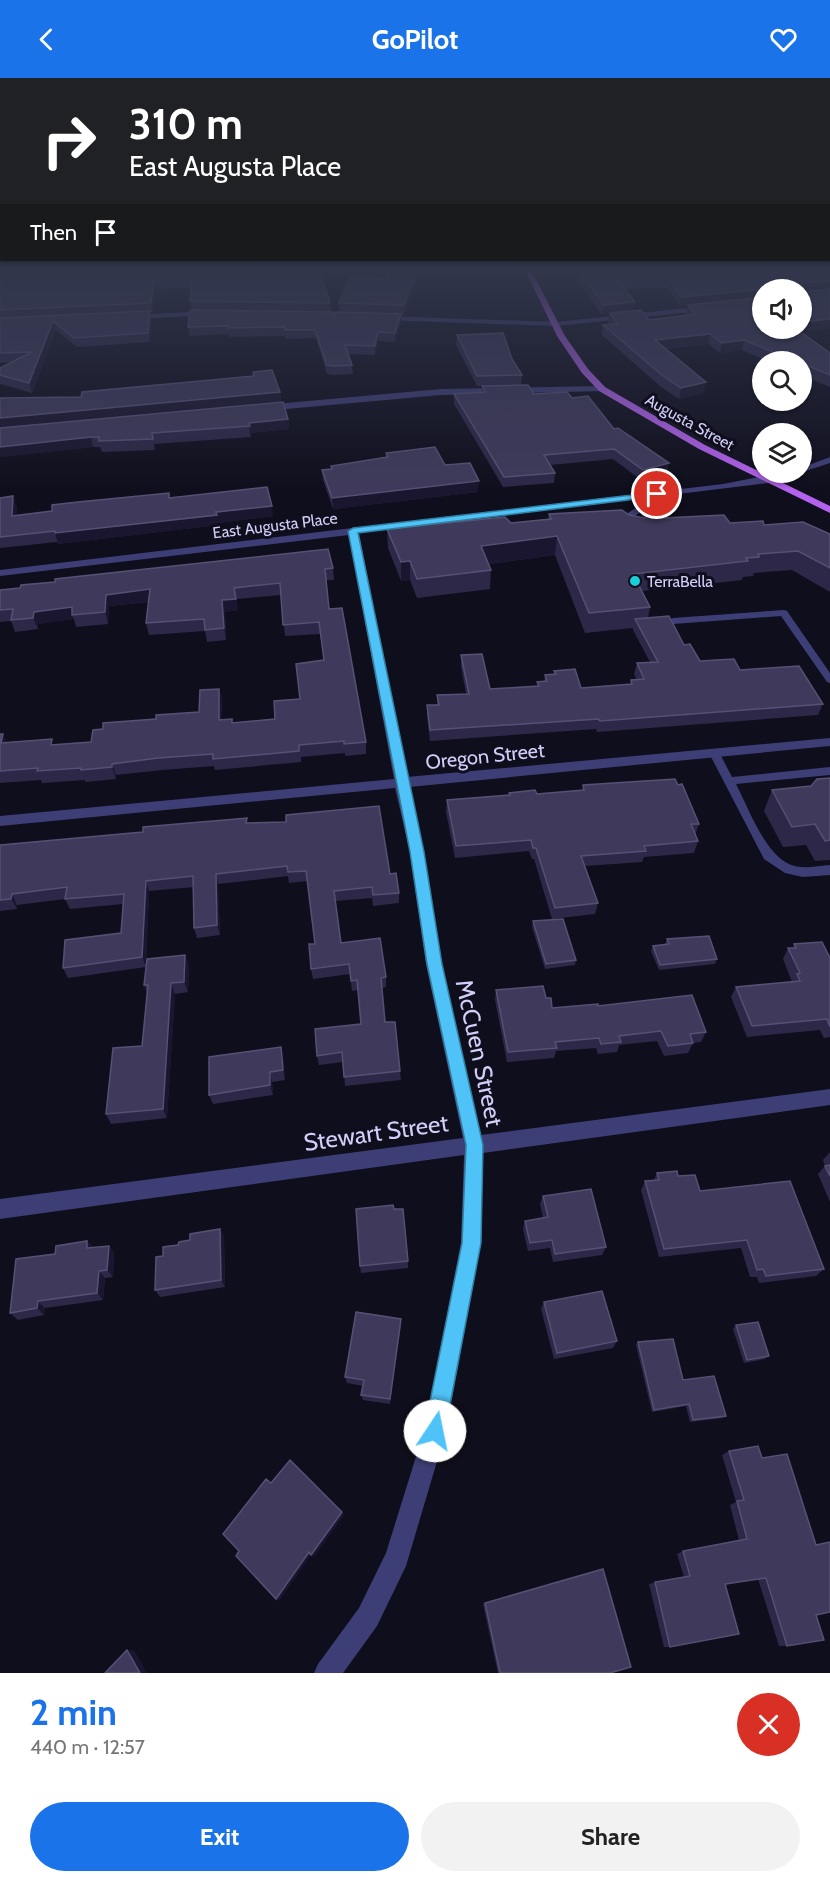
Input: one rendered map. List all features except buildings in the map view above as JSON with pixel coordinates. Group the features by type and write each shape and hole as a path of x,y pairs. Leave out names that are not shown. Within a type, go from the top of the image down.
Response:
{"main road":[{"name":"Augusta Street","path":"566,342 571,352 602,389 660,425 752,472"},
{"name":"Augusta Street","path":"774,483 830,510"}],"street":[{"path":"250,410 441,392 602,389"},
{"name":"East Augusta Place","path":"812,467 830,460"},
{"name":"East Augusta Place","path":"0,573 752,482"},
{"name":"McCuen Street","path":"327,1673 368,1617 397,1557 435,1431 471,1243 474,1145 434,964 417,852 353,531"},
{"name":"Oregon Street","path":"0,821 830,742"},
{"name":"Stewart Street","path":"0,1209 830,1097"}],"lane":[{"path":"635,497 643,507 657,514 664,522 663,528 657,532"},
{"path":"639,533 629,530 623,525 623,520 643,507"},
{"path":"673,621 784,613 830,680"},
{"path":"714,753 768,856 785,868 803,872 830,870"},
{"path":"729,781 830,771"}],"place":[{"name":"TerraBella","path":"635,581"}],"route":[{"path":"435,1431 471,1243 474,1145 434,964 417,852 404,797 353,531 657,494"}]}
